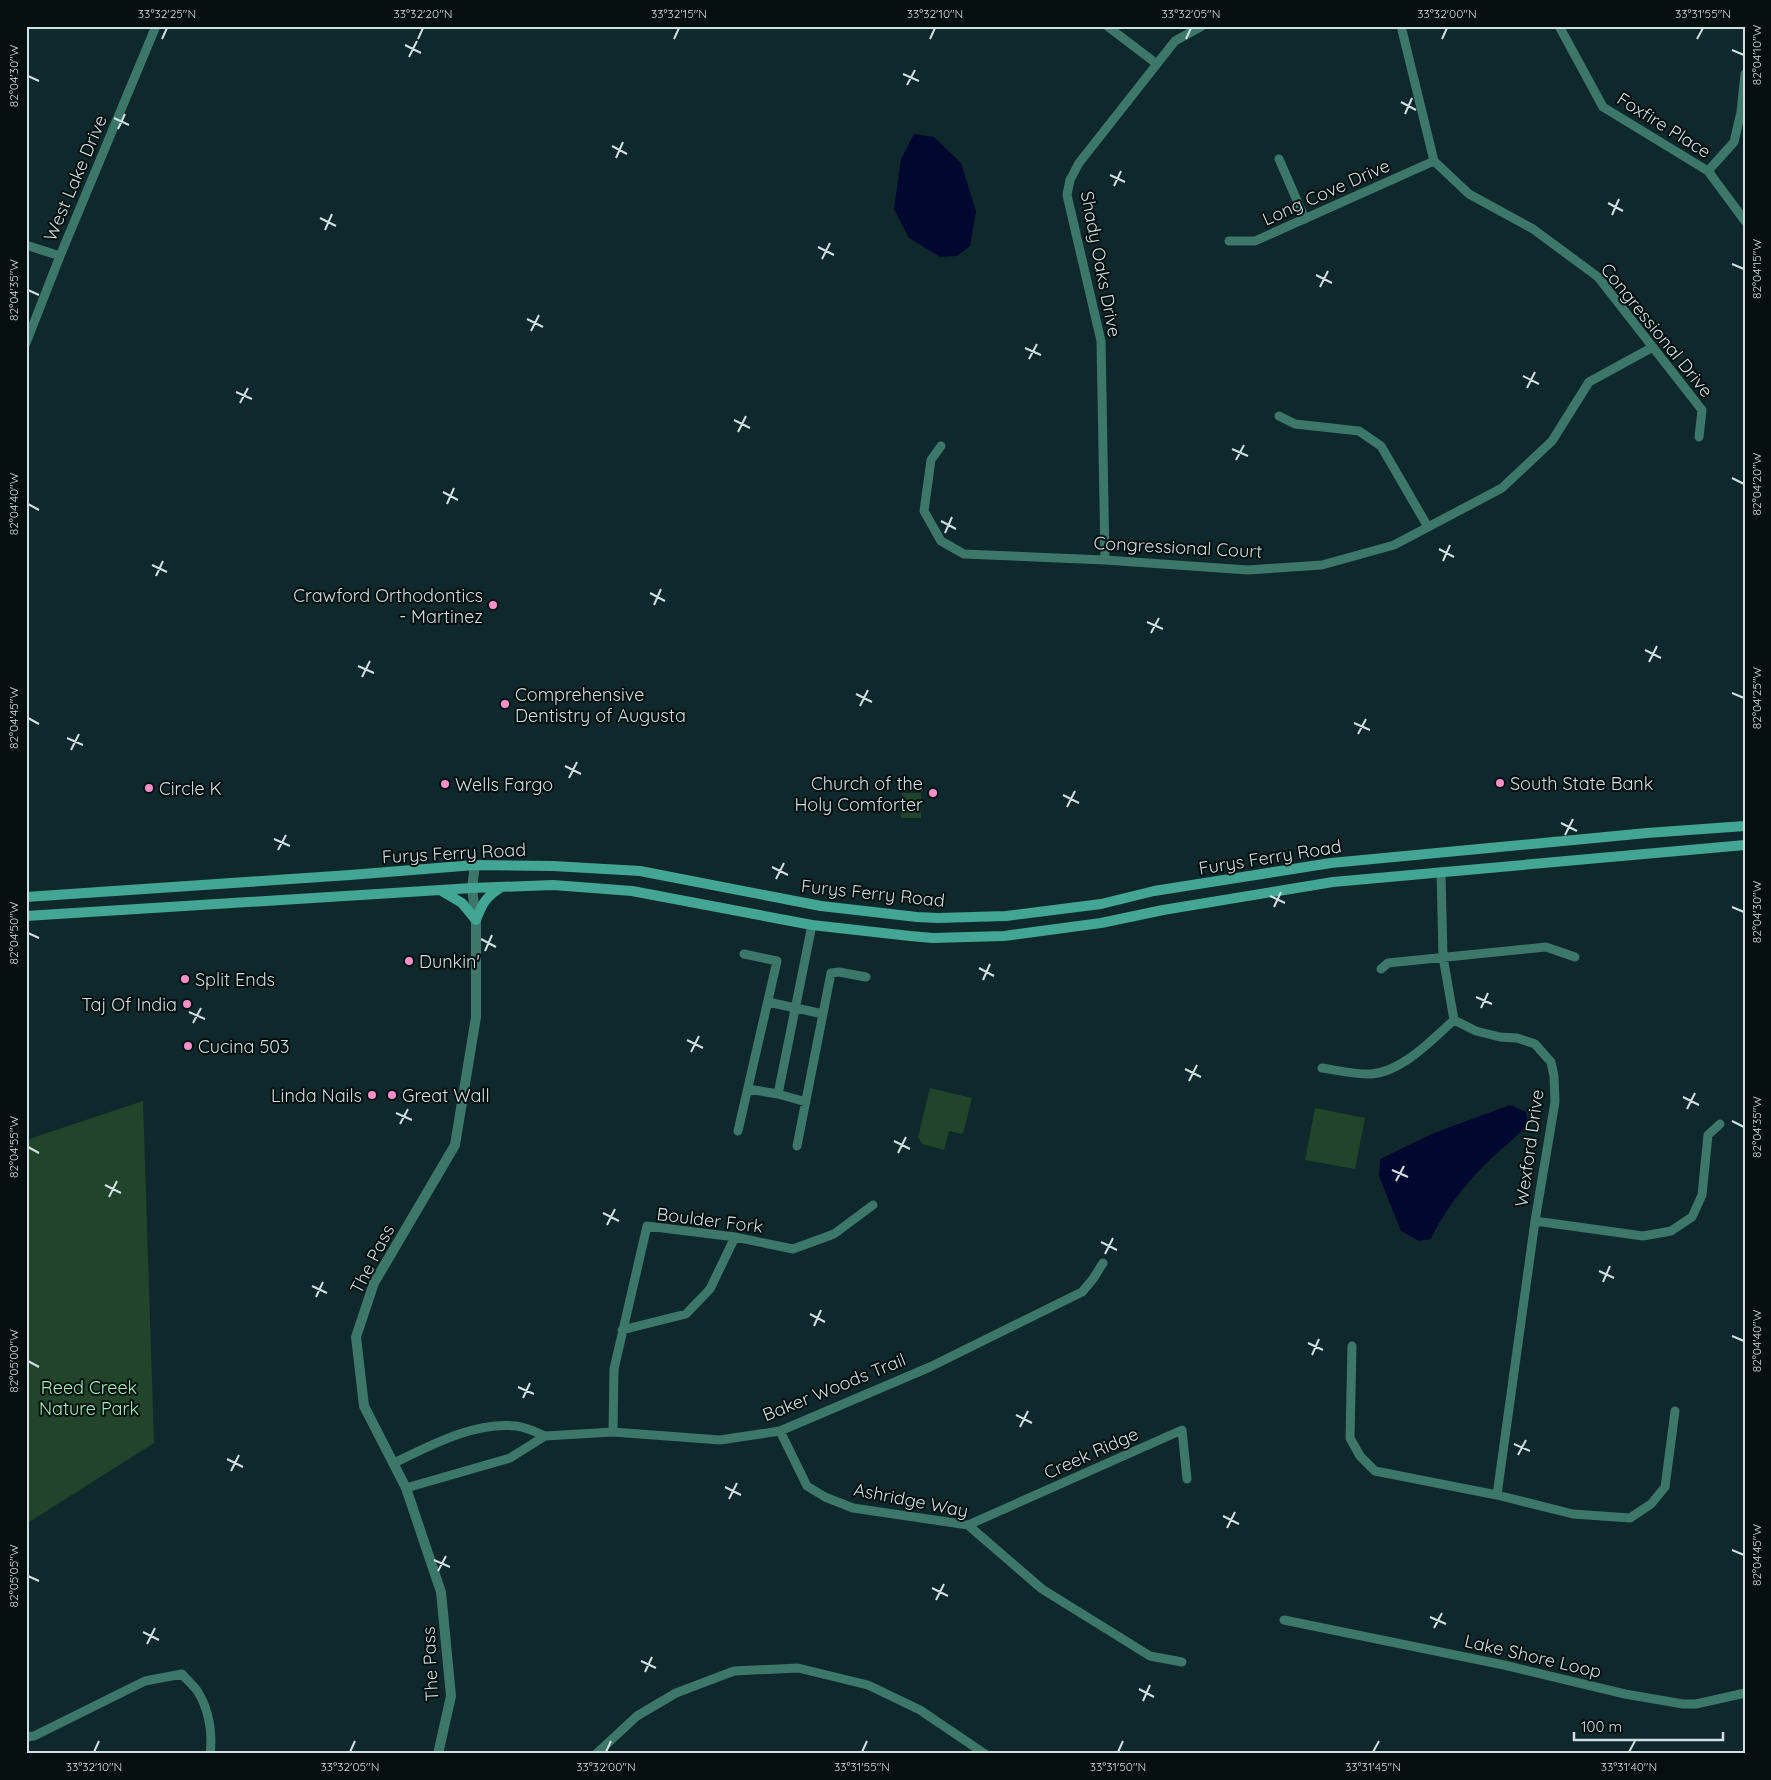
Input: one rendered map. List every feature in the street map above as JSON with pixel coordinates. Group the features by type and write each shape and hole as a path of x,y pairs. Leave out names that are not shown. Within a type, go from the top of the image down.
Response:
{"main road":[{"name":"Furys Ferry Road","path":"26,897 350,875 475,864 640,871 821,906 938,918 1006,916 1101,904 1154,891 1331,863 1627,835 1745,826"},
{"name":"Furys Ferry Road","path":"26,916 472,888 553,885 632,891 812,925 933,938 1004,936 1101,923 1153,912 1333,882 1745,846"},
{"path":"440,890 462,904 476,920 482,904 492,893 502,887"},
{"path":"137,890 138,909"}],"street":[{"name":"West Lake Drive","path":"26,343 60,256 156,26"},
{"path":"1107,26 1157,64"},
{"name":"Shady Oaks Drive","path":"1105,560 1101,341 1067,195 1070,180 1079,163 1175,41 1202,26"},
{"path":"1401,26 1434,161"},
{"name":"Foxfire Place","path":"1559,26 1603,107 1708,171 1745,221"},
{"path":"1708,171 1734,142 1741,112 1745,74"},
{"path":"1279,160 1305,218"},
{"name":"Long Cove Drive","path":"1229,241 1255,241 1434,161"},
{"name":"Congressional Drive","path":"1434,161 1469,194 1533,229 1598,277 1702,410 1698,437"},
{"path":"26,245 60,256"},
{"name":"Congressional Court","path":"941,446 931,460 924,511 941,541 964,554 1105,560 1248,570 1322,565 1394,545 1502,488 1552,441 1589,382 1653,347"},
{"path":"1279,416 1295,424 1359,430 1381,446 1428,527"},
{"name":"The Pass","path":"438,1754 451,1696 441,1592 406,1488 364,1406 356,1337 374,1283 455,1145 476,1016 476,920 472,888 475,864"},
{"path":"1322,1068 1372,1074 1395,1067 1417,1054 1454,1020 1443,957 1441,872"},
{"path":"778,1094 812,925"},
{"path":"1380,969 1388,962 1546,947 1574,957"},
{"path":"738,1131 777,961 744,954"},
{"path":"797,1146 832,973 839,972 866,977"},
{"path":"768,1002 823,1014"},
{"name":"Wexford Drive","path":"1454,1020 1476,1031 1500,1037 1517,1038 1535,1044 1551,1062 1554,1076 1555,1102 1535,1221 1497,1494"},
{"path":"748,1089 778,1094 806,1102"},
{"path":"1535,1221 1643,1236 1671,1231 1692,1217 1702,1195 1708,1135 1720,1124"},
{"name":"Boulder Fork","path":"613,1432 614,1369 648,1226 735,1237 793,1249 834,1234 874,1205"},
{"path":"622,1330 686,1314 710,1289 735,1237"},
{"name":"Baker Woods Trail","path":"394,1463 442,1440 485,1427 514,1426 526,1428 545,1436 613,1432 720,1440 780,1431 930,1367 1082,1292 1103,1262"},
{"path":"1352,1346 1350,1438 1360,1456 1375,1471 1497,1494 1573,1514 1630,1518 1651,1504 1665,1487 1675,1411"},
{"name":"Creek Ridge","path":"968,1525 1182,1430 1186,1479"},
{"name":"Ashridge Way","path":"780,1431 806,1486 825,1497 853,1508 968,1525 1042,1589 1150,1656 1182,1662"},
{"name":"Baker Woods Trail","path":"406,1488 510,1458 545,1436"},
{"name":"Lake Shore Loop","path":"1284,1620 1504,1664 1625,1694 1674,1703 1696,1704 1745,1693"},
{"path":"596,1754 637,1716 676,1693 734,1671 798,1668 868,1684 920,1710 985,1754"},
{"path":"26,1736 34,1736 145,1681 182,1674 197,1691 205,1707 212,1740 210,1754"}],"green space":[{"path":"902,793 921,793 921,818 901,818"},
{"path":"930,1088 972,1098 963,1134 949,1131 944,1150 922,1144 918,1137"},
{"name":"Reed Creek Nature Park","path":"143,1101 154,1443 26,1524 26,1140"},
{"path":"1315,1108 1365,1118 1355,1169 1305,1160"}],"water":[{"path":"914,134 934,137 961,163 976,211 970,246 957,256 940,257 909,238 894,209 901,159"},
{"path":"1510,1105 1526,1112 1528,1124 1467,1184 1443,1216 1431,1239 1419,1241 1401,1231 1379,1176 1380,1159 1434,1133"}],"place":[{"name":"Crawford Orthodontics - Martinez","path":"493,605"},
{"name":"Comprehensive Dentistry of Augusta","path":"505,704"},
{"name":"South State Bank","path":"1500,783"},
{"name":"Wells Fargo","path":"445,784"},
{"name":"Circle K","path":"149,788"},
{"name":"Church of the Holy Comforter","path":"933,793"},
{"name":"Dunkin'","path":"409,961"},
{"name":"Split Ends","path":"185,979"},
{"name":"Taj Of India","path":"187,1004"},
{"name":"Cucina 503","path":"188,1046"},
{"name":"Linda Nails","path":"372,1095"},
{"name":"Great Wall","path":"392,1095"}]}
